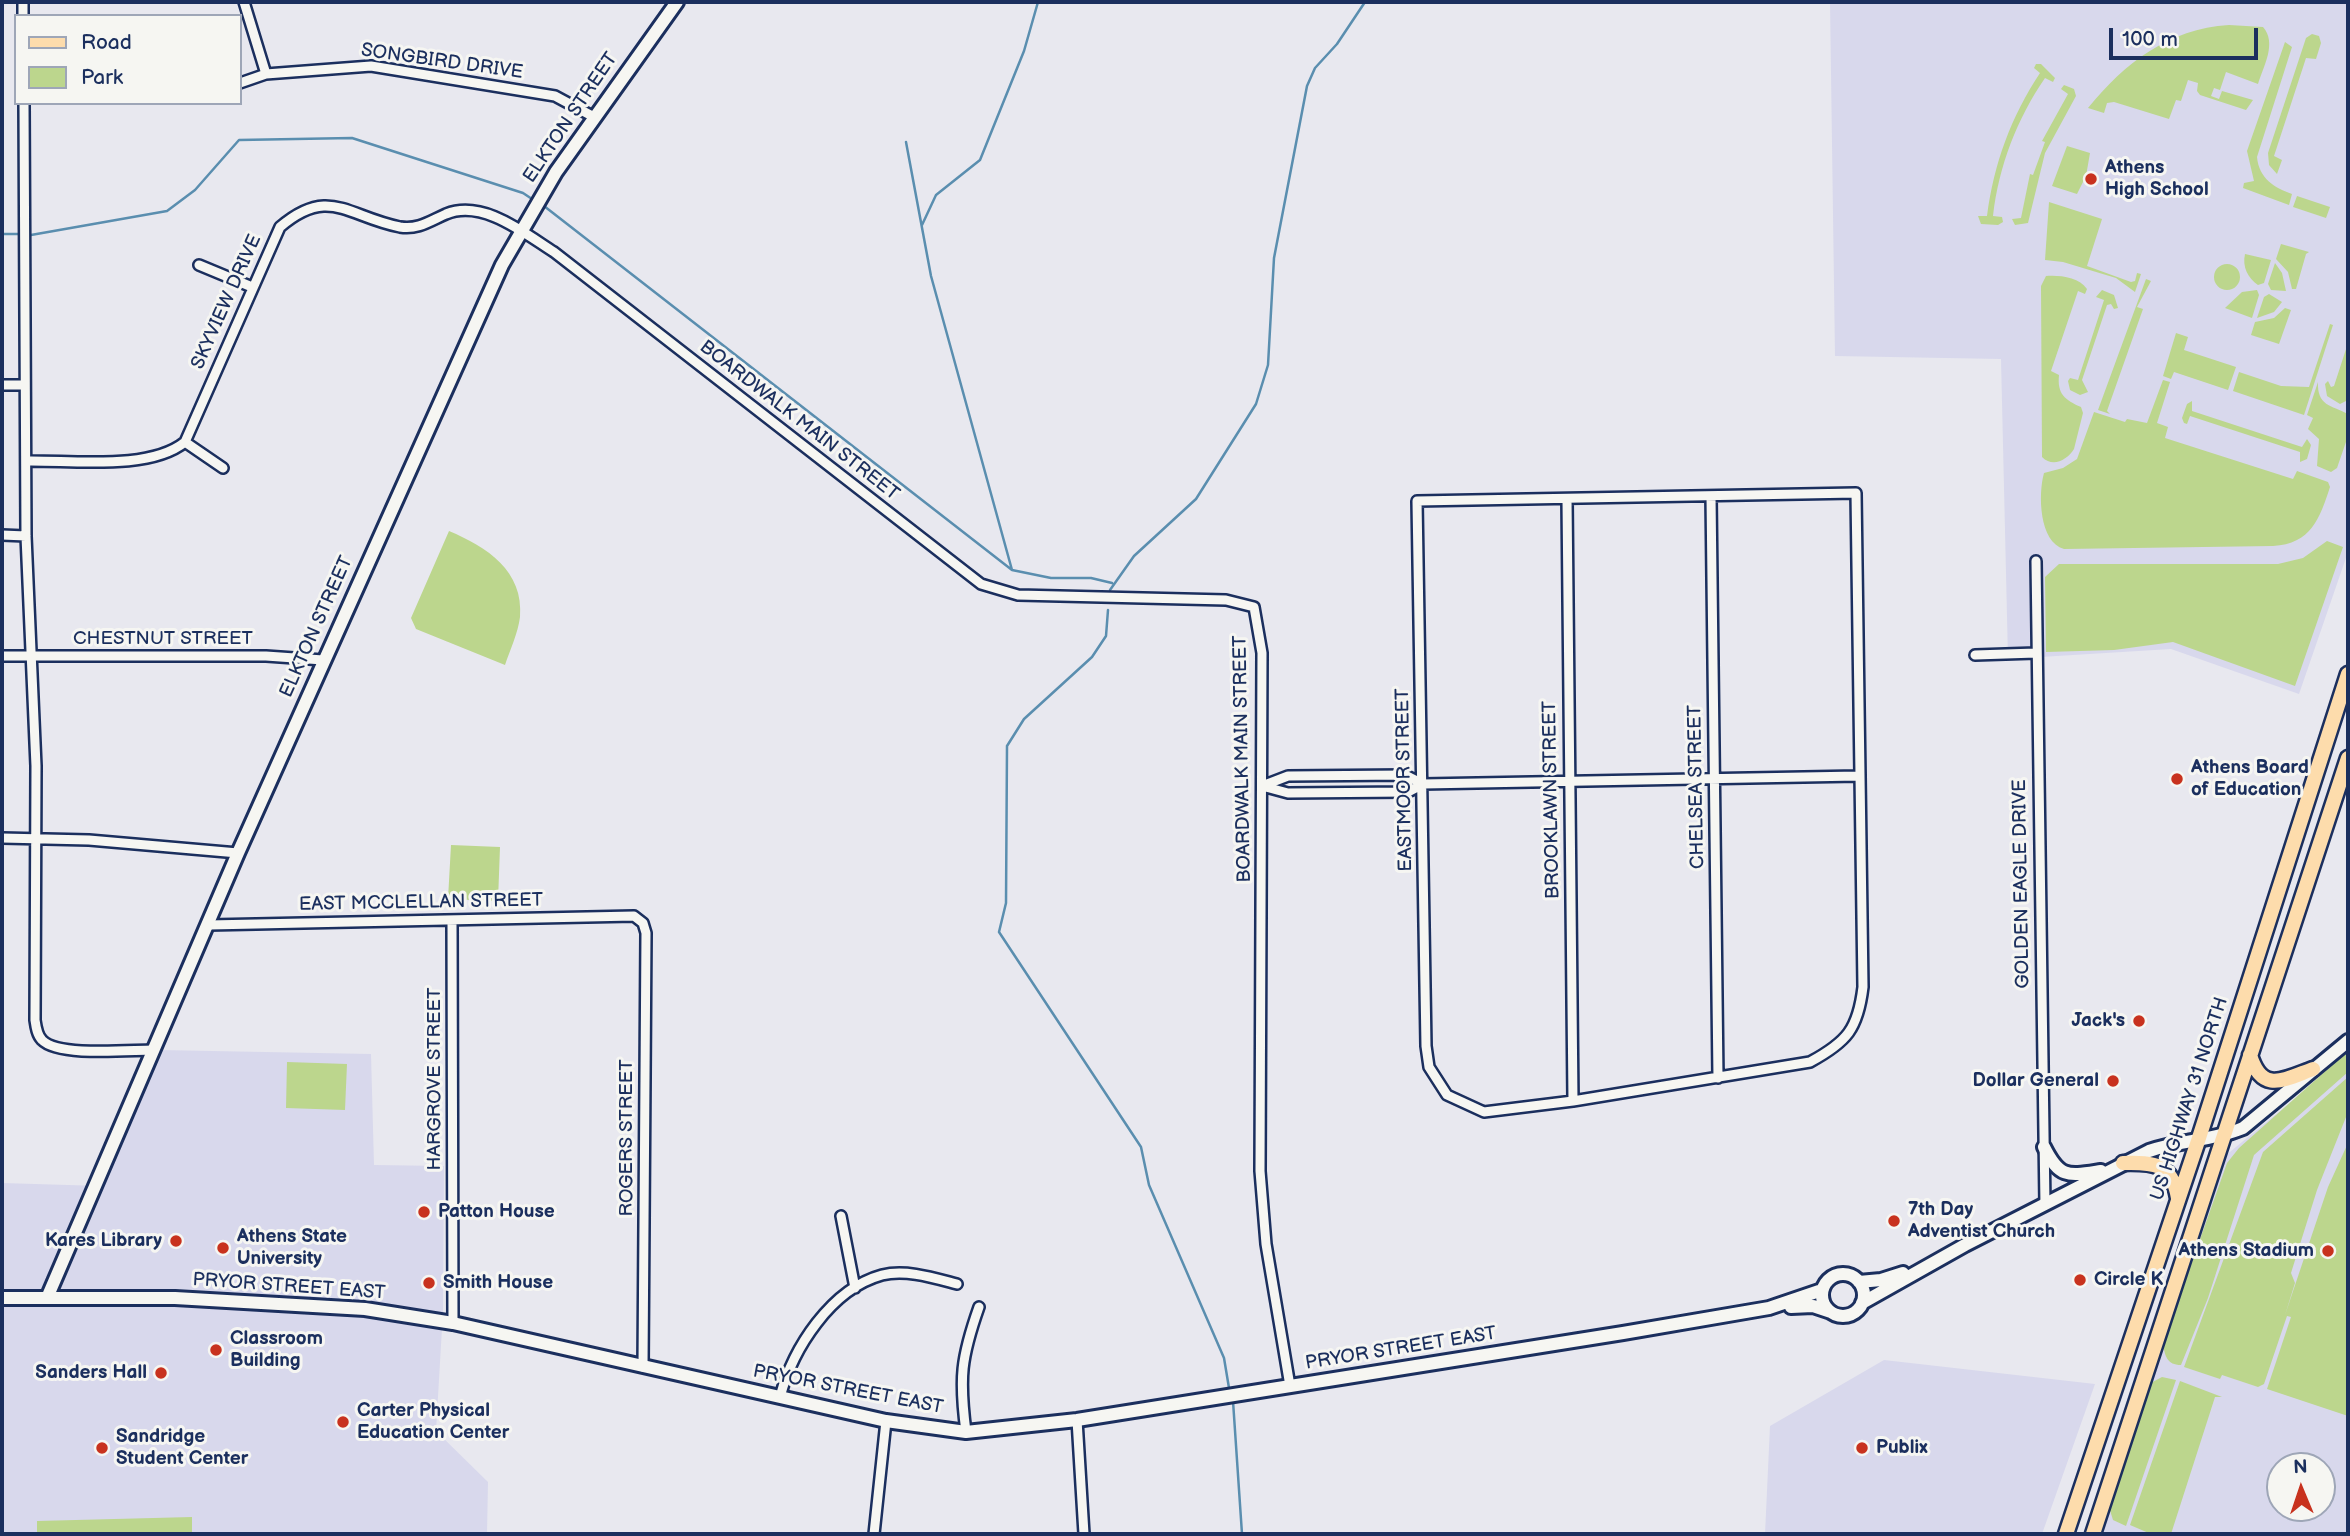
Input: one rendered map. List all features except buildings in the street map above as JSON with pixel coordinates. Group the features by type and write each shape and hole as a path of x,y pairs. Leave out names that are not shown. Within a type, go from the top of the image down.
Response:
{"main road":[{"name":"US HIGHWAY 31 NORTH","path":"2066,1534 2198,1141 2348,674"},
{"path":"2093,1534 2348,758"},
{"path":"2250,1055 2257,1074 2266,1080 2279,1082 2313,1069"},
{"path":"2118,1166 2145,1163 2165,1170 2175,1181 2178,1200"}],"street":[{"path":"244,2 266,74"},
{"name":"ELKTON STREET","path":"47,1298 323,660 444,390 521,231 594,117 677,2"},
{"name":"SONGBIRD DRIVE","path":"242,82 266,74 371,66 555,96 594,117"},
{"path":"24,105 26,536 33,656 37,1032 44,1042 68,1050 153,1050"},
{"name":"SKYVIEW DRIVE","path":"185,442 280,227 309,207 332,205 401,227 418,228 449,212 471,210 494,216 521,231"},
{"name":"BOARDWALK MAIN STREET","path":"521,231 554,252 981,584 1018,595 1226,600 1254,607 1262,653 1260,1171 1266,1244 1290,1386"},
{"path":"199,265 252,287"},
{"path":"2,385 25,385"},
{"path":"26,461 146,459 171,453 185,442 223,468"},
{"name":"EASTMOOR STREET","path":"1856,493 1863,987 1860,1013 1852,1031 1833,1050 1810,1062 1573,1101 1484,1112 1447,1095 1429,1067 1417,501 1567,499 1856,493"},
{"name":"CHELSEA STREET","path":"1711,496 1718,1078"},
{"name":"BROOKLAWN STREET","path":"1567,499 1573,1101"},
{"path":"2,535 26,536"},
{"name":"GOLDEN EAGLE DRIVE","path":"2036,561 2045,1205"},
{"path":"1975,655 2036,653"},
{"name":"CHESTNUT STREET","path":"2,656 266,656 323,660"},
{"path":"1262,786 1288,776 1405,775 1423,784"},
{"path":"1262,786 1288,793 1408,792 1423,784 1858,776"},
{"path":"2,838 172,846 238,853"},
{"name":"EAST MCCLELLAN STREET","path":"209,925 634,916"},
{"name":"ROGERS STREET","path":"634,916 643,923 646,933 643,1367"},
{"name":"HARGROVE STREET","path":"452,920 453,1323"},
{"path":"1862,1303 1864,1292 1859,1282 1850,1275 1838,1274 1828,1280 1822,1290 1823,1303 1832,1312 1846,1315 1917,1271 2118,1166 2169,1144 2222,1136 2242,1128 2348,1041"},
{"path":"2044,1147 2053,1165 2062,1173 2076,1175 2118,1166"},
{"path":"841,1216 855,1288"},
{"path":"1859,1282 1881,1280 1917,1271"},
{"path":"780,1397 804,1341 824,1314 855,1288 883,1275 916,1274 957,1284"},
{"name":"PRYOR STREET EAST","path":"1769,1308 1822,1290"},
{"name":"PRYOR STREET EAST","path":"2,1298 174,1298 365,1309 453,1323 886,1421 966,1432 1077,1420 1769,1308 1813,1306 1832,1312"},
{"path":"966,1432 960,1388 961,1366 979,1307"},
{"path":"1077,1420 1084,1534"},
{"path":"874,1534 886,1421"}],"shaded area":[{"name":"Athens High School","path":"1830,2 2348,2 2348,552 2299,694 2171,649 2008,659 2001,359 1835,356"},
{"name":"Athens State University","path":"159,1050 371,1054 374,1165 444,1166 443,1311 436,1431 488,1482 487,1534 2,1534 2,1183 101,1186"},
{"path":"2348,1055 2348,1534 2101,1534 2225,1156"},
{"path":"1884,1360 2095,1384 2042,1534 1765,1534 1770,1426"}],"green space":[{"path":"2229,25 2263,27 2269,40 2268,54 2258,84 2226,72 2220,90 2214,88 2211,96 2219,99 2222,91 2253,100 2246,110 2200,95 2197,91 2198,83 2188,80 2181,101 2176,100 2169,119 2114,102 2107,103 2104,113 2088,108 2117,77 2150,51 2186,33"},
{"path":"2312,34 2319,36 2321,43 2316,59 2306,58 2274,156 2282,160 2277,174 2269,165 2268,153 2306,38"},
{"path":"2285,42 2292,47 2257,157 2264,177 2292,194 2289,205 2243,188 2244,183 2254,181 2247,151"},
{"path":"2036,64 2041,64 2055,78 2053,82 2045,78 2011,143 1993,216 2002,217 2003,222 1998,225 1981,224 1978,216 1987,216 1994,177 2005,141 2020,106 2040,73 2034,68"},
{"path":"2064,85 2074,89 2076,96 2045,153 2028,223 2015,225 2012,219 2021,218 2030,174 2033,175 2045,142 2042,141 2068,94 2061,89"},
{"path":"2067,146 2090,153 2086,176 2077,194 2052,186"},
{"path":"2297,196 2330,207 2326,218 2293,207"},
{"path":"2049,202 2102,219 2087,266 2131,282 2135,281 2137,273 2141,274 2135,292 2116,278 2063,262 2045,260"},
{"path":"2281,244 2309,252 2306,254 2296,289 2292,289 2288,272 2276,259"},
{"path":"2245,254 2271,260 2264,283 2258,285 2249,276 2244,263"},
{"path":"2275,263 2282,273 2286,291 2271,290 2268,284"},
{"path":"2227,264 2236,268 2240,277 2236,286 2227,290 2218,286 2214,277 2218,268"},
{"path":"2046,276 2074,279 2087,289 2085,294 2078,291 2051,371 2059,375 2059,387 2063,396 2081,407 2083,413 2074,449 2064,459 2055,462 2042,457 2041,286"},
{"path":"2146,279 2151,281 2137,307 2143,309 2107,411 2110,414 2098,410"},
{"path":"2102,290 2114,295 2118,308 2107,305 2082,380 2088,392 2080,395 2070,390 2068,381 2070,378 2078,380 2104,300 2096,297"},
{"path":"2257,290 2259,295 2252,318 2225,308 2242,292"},
{"path":"2269,294 2282,302 2274,312 2257,318 2264,297"},
{"path":"2285,308 2291,310 2279,344 2251,335 2255,322 2274,318"},
{"path":"2330,324 2333,325 2304,415 2233,391 2239,372 2281,386 2309,387"},
{"path":"2176,333 2188,337 2184,350 2236,367 2228,390 2174,372 2171,379 2163,376"},
{"path":"2348,343 2348,400 2340,404 2327,396 2325,384 2328,381 2331,387 2334,386"},
{"path":"2163,380 2170,382 2157,423 2168,427 2165,438 2293,479 2297,471 2328,482 2330,487 2318,519 2305,535 2286,544 2273,546 2064,549 2056,545 2049,537 2042,516 2044,473 2063,468 2077,459 2094,412 2125,422 2127,419 2147,423"},
{"path":"2318,382 2320,396 2326,404 2348,414 2347,439 2337,468 2331,472 2317,466 2319,439 2308,429 2313,418 2307,415"},
{"path":"2192,401 2192,411 2302,447 2307,439 2311,445 2307,459 2300,462 2300,452 2190,416 2187,424 2184,423 2182,418 2187,404"},
{"path":"449,531 489,553 509,574 516,586 520,617 505,665 416,629 411,618"},
{"path":"2327,541 2343,547 2295,686 2173,642 2114,650 2046,652 2045,577 2059,564 2278,564 2303,558"},
{"path":"451,845 500,847 498,901 448,899"},
{"path":"2348,1051 2348,1072 2254,1155 2208,1298 2181,1365 2170,1362 2163,1344 2227,1163 2239,1148"},
{"path":"287,1062 347,1064 345,1110 286,1108"},
{"path":"2348,1077 2348,1112 2317,1190 2291,1273 2295,1283 2285,1315 2328,1187 2348,1143 2348,1416 2267,1389 2291,1317 2287,1316 2264,1384 2258,1387 2222,1375 2220,1379 2184,1367 2263,1152"},
{"path":"2162,1377 2176,1380 2126,1526 2113,1520 2108,1504 2147,1385"},
{"path":"2180,1381 2222,1397 2215,1397 2171,1534 2151,1534 2130,1525"},
{"path":"192,1517 192,1534 37,1534 37,1521"}],"waterway":[{"path":"922,225 936,195 980,160 1024,51 1038,2"},
{"path":"1110,590 1134,556 1196,499 1256,404 1268,365 1274,258 1307,86 1315,68 1337,44 1365,2"},
{"path":"31,235 167,211 195,190 239,140 352,138 523,193 532,199"},
{"path":"906,142 931,276 1012,570"},
{"path":"544,206 1012,570 1051,578 1091,578 1112,583"},
{"path":"2,234 18,234"},
{"path":"1108,610 1106,636 1092,657 1024,719 1007,746 1006,903 999,932 1141,1147 1149,1185 1224,1358 1229,1388"},
{"path":"1233,1401 1242,1534"}],"place":[{"name":"Athens High School","path":"2091,179"},
{"name":"Athens Board of Education","path":"2177,779"},
{"name":"Jack's","path":"2139,1021"},
{"name":"Dollar General","path":"2113,1081"},
{"name":"Patton House","path":"424,1212"},
{"name":"7th Day Adventist Church","path":"1894,1221"},
{"name":"Kares Library","path":"176,1241"},
{"name":"Athens State University","path":"223,1248"},
{"name":"Athens Stadium","path":"2328,1251"},
{"name":"Circle K","path":"2080,1280"},
{"name":"Smith House","path":"429,1283"},
{"name":"Classroom Building","path":"216,1350"},
{"name":"Sanders Hall","path":"161,1373"},
{"name":"Carter Physical Education Center","path":"343,1422"},
{"name":"Sandridge Student Center","path":"102,1448"},
{"name":"Publix","path":"1862,1448"}]}
